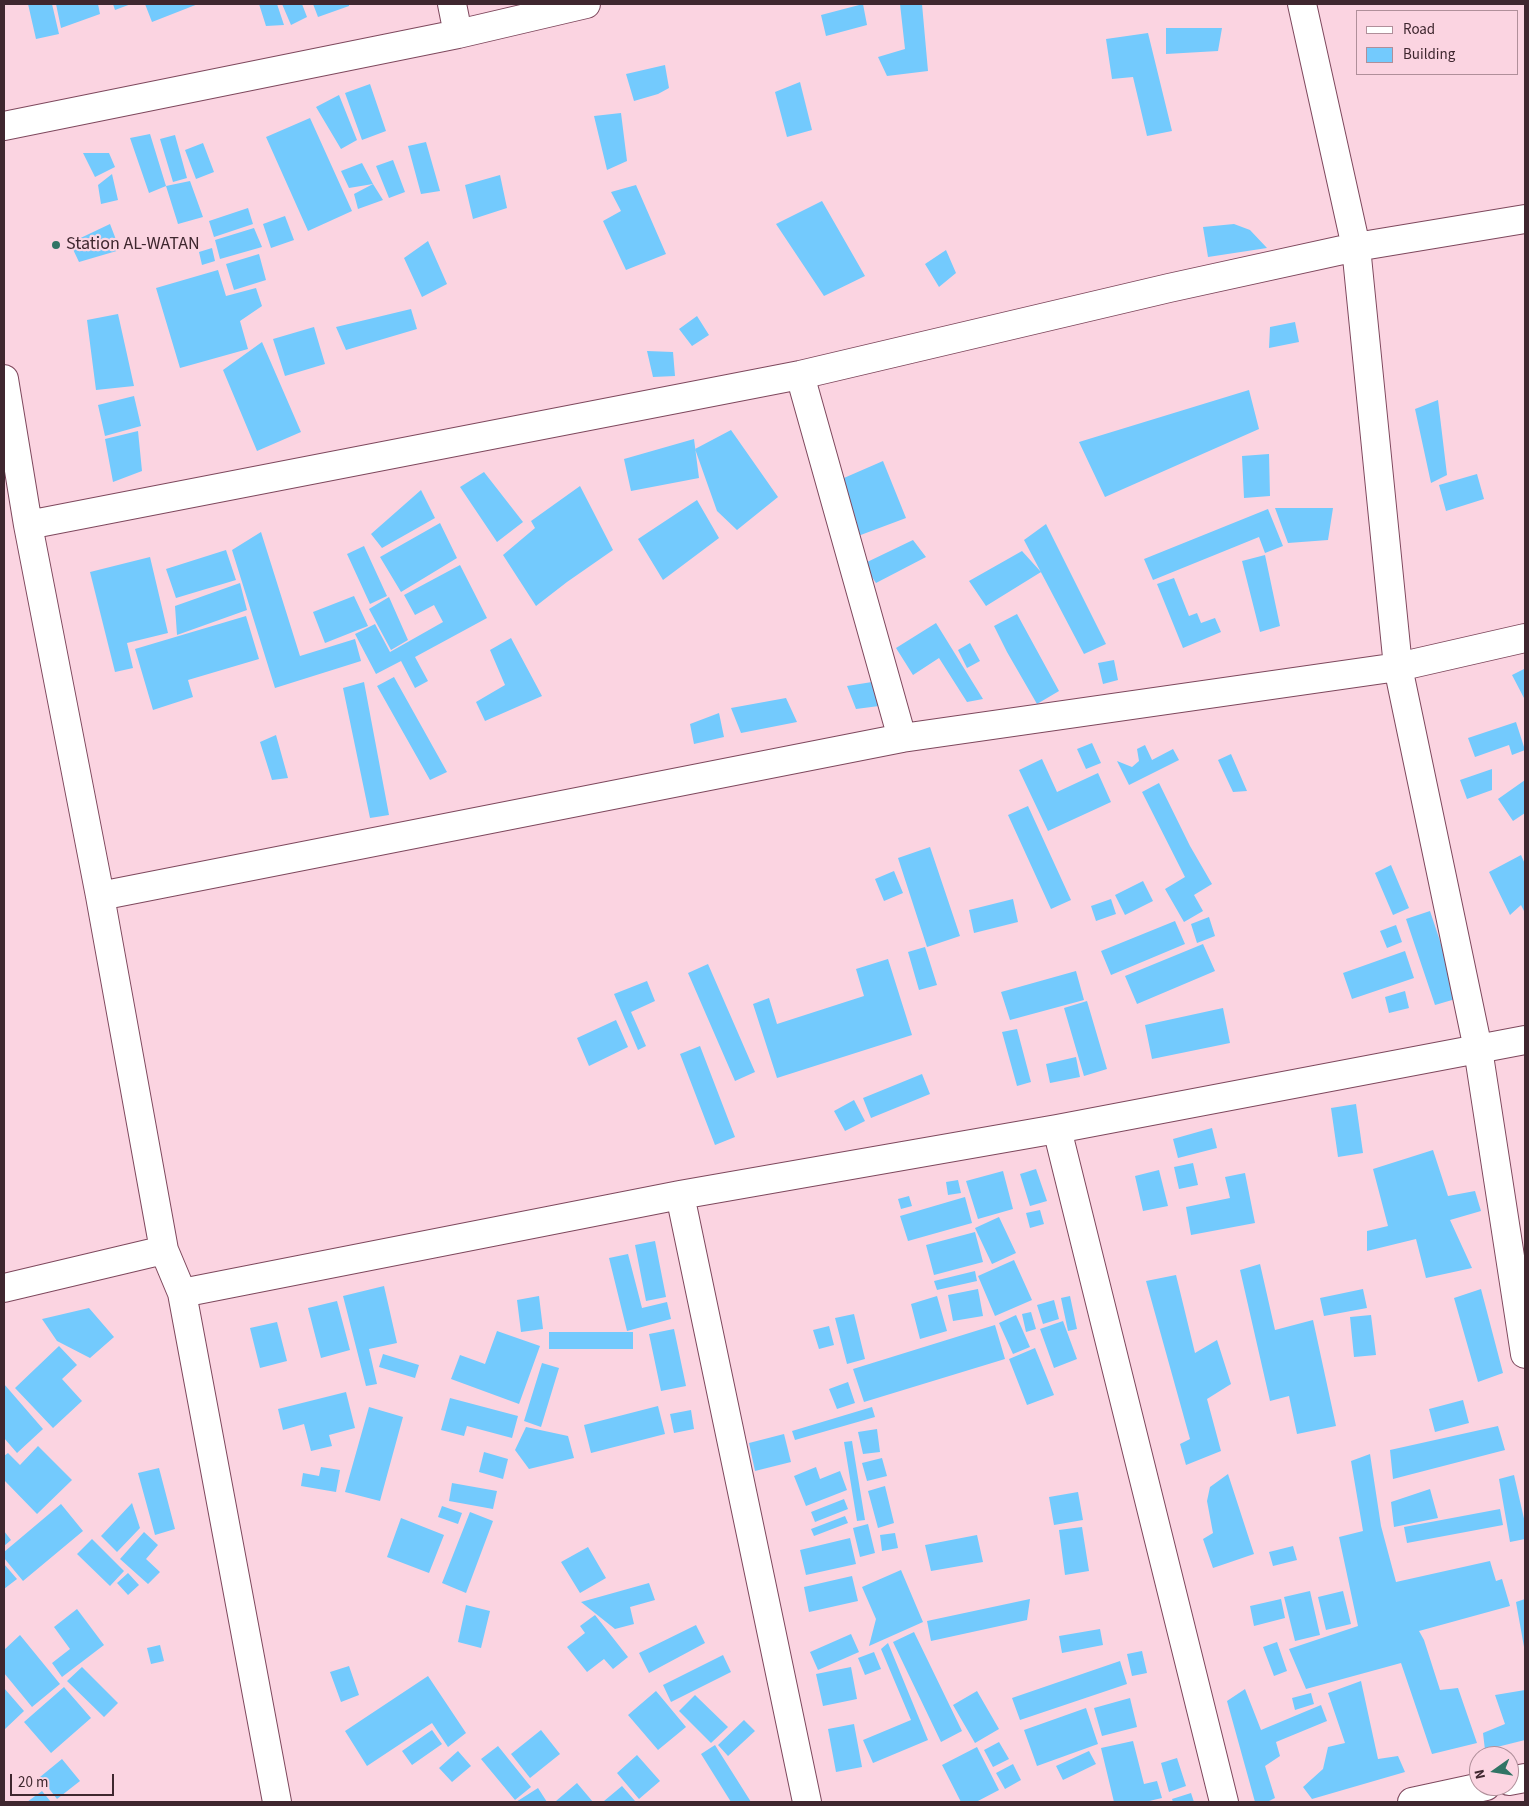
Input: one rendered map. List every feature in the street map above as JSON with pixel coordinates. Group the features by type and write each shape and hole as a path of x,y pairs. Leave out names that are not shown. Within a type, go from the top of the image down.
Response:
{"street":[{"path":"452,4 458,34"},
{"path":"4,126 458,34 586,4"},
{"path":"1302,4 1356,247 1398,667 1478,1049 1525,1354"},
{"path":"28,525 800,375 1168,288 1356,247 1525,219"},
{"path":"800,375 902,738"},
{"path":"4,379 28,525 100,896 164,1250 182,1293 278,1802"},
{"path":"100,896 902,738 1398,667 1525,638"},
{"path":"182,1293 680,1195 1057,1129 1525,1040"},
{"path":"1057,1129 1224,1802"},
{"path":"680,1195 807,1802"},
{"path":"4,1288 164,1250"},
{"path":"1412,1802 1469,1790"}],"building":[{"path":"28,4 52,4 59,34 36,39"},
{"path":"56,4 98,4 100,14 61,28"},
{"path":"113,4 131,4 115,10"},
{"path":"145,4 198,4 152,22"},
{"path":"259,4 277,4 284,25 266,26"},
{"path":"282,4 302,4 307,17 291,25"},
{"path":"313,4 349,4 349,6 318,17"},
{"path":"863,4 867,25 826,36 821,15"},
{"path":"900,4 922,4 928,71 887,76 878,57 905,49"},
{"path":"1166,28 1222,28 1218,51 1166,54"},
{"path":"1148,33 1172,131 1147,136 1133,77 1112,79 1106,39"},
{"path":"665,65 669,88 658,94 634,101 626,74"},
{"path":"800,82 812,130 787,137 775,92"},
{"path":"370,84 386,131 362,140 345,93"},
{"path":"339,95 357,140 341,149 316,107"},
{"path":"621,113 627,161 607,170 594,116"},
{"path":"310,118 352,211 308,231 266,137"},
{"path":"150,134 166,186 149,193 130,138"},
{"path":"175,135 187,178 173,182 160,139"},
{"path":"426,142 440,191 421,194 408,146"},
{"path":"203,143 214,172 196,179 185,150"},
{"path":"83,153 109,153 115,167 95,177"},
{"path":"393,160 405,192 389,198 376,166"},
{"path":"362,163 373,184 349,188 341,171"},
{"path":"112,174 118,200 101,204 98,185"},
{"path":"500,175 507,208 473,219 465,185"},
{"path":"190,181 203,217 178,224 166,186"},
{"path":"373,184 383,200 358,209 354,194"},
{"path":"636,185 666,254 626,270 603,221 621,211 611,192"},
{"path":"822,201 865,276 824,296 776,224"},
{"path":"248,208 253,224 214,237 209,221"},
{"path":"285,216 294,240 271,248 263,224"},
{"path":"110,224 120,250 79,262 70,243"},
{"path":"1234,224 1250,230 1267,248 1208,257 1203,227"},
{"path":"254,228 262,247 220,259 215,240"},
{"path":"428,241 447,284 422,297 404,258"},
{"path":"212,248 215,261 202,265 199,252"},
{"path":"946,250 956,273 939,287 925,264"},
{"path":"259,254 266,280 234,290 226,264"},
{"path":"218,270 226,296 256,288 262,306 240,321 248,349 180,368 156,288"},
{"path":"411,309 417,329 346,350 336,327"},
{"path":"118,314 134,386 96,390 87,320"},
{"path":"697,316 709,335 692,346 679,329"},
{"path":"1295,322 1299,342 1269,348 1270,327"},
{"path":"314,327 325,364 285,376 273,339"},
{"path":"262,342 301,432 257,451 223,370"},
{"path":"647,351 673,352 675,376 653,377"},
{"path":"1249,390 1259,429 1105,497 1079,442"},
{"path":"134,396 141,426 105,436 98,405"},
{"path":"1438,400 1447,475 1431,483 1415,409"},
{"path":"731,430 778,497 737,530 717,511 695,449"},
{"path":"138,431 142,471 113,482 105,439"},
{"path":"694,439 699,478 631,491 624,459"},
{"path":"1269,454 1270,496 1244,498 1242,456"},
{"path":"883,461 906,518 858,536 837,481"},
{"path":"484,472 523,522 497,542 460,487"},
{"path":"1477,474 1484,499 1446,511 1439,485"},
{"path":"580,486 613,550 536,606 503,555 535,528 531,521"},
{"path":"421,490 435,518 382,548 371,534"},
{"path":"697,500 719,538 663,580 638,539"},
{"path":"1275,508 1333,508 1328,540 1288,543"},
{"path":"1268,509 1283,546 1265,553 1259,537 1153,580 1144,559"},
{"path":"440,523 457,558 401,592 380,557"},
{"path":"1046,524 1106,644 1084,654 1024,540"},
{"path":"261,532 300,656 355,639 361,661 275,688 232,550"},
{"path":"913,540 926,557 876,583 863,564"},
{"path":"364,546 387,596 370,604 347,554"},
{"path":"226,550 236,580 176,598 166,569"},
{"path":"1022,551 1041,572 986,606 969,581"},
{"path":"1265,555 1280,626 1260,632 1242,561"},
{"path":"150,557 168,633 127,643 133,668 115,672 90,572"},
{"path":"460,565 487,618 415,657 428,681 415,688 401,661 376,674 355,634 375,624 390,652 443,622 434,605 415,615 404,595"},
{"path":"1174,578 1189,616 1197,613 1201,623 1215,618 1221,632 1183,648 1157,584"},
{"path":"240,583 247,610 177,635 175,606"},
{"path":"354,596 368,626 325,643 313,612"},
{"path":"389,597 408,640 391,650 369,609"},
{"path":"1017,614 1059,691 1037,704 994,626"},
{"path":"246,616 259,659 188,680 193,697 153,710 135,649"},
{"path":"936,623 983,699 967,702 939,658 913,675 896,648"},
{"path":"511,638 542,696 485,721 476,702 505,685 490,650"},
{"path":"970,643 980,661 967,668 958,650"},
{"path":"1114,660 1118,680 1103,684 1098,663"},
{"path":"1525,670 1525,700 1512,675"},
{"path":"394,677 447,772 430,780 377,686"},
{"path":"364,682 389,815 370,818 343,688"},
{"path":"872,682 879,706 856,709 847,686"},
{"path":"786,698 797,722 741,733 731,708"},
{"path":"719,713 724,737 694,744 690,724"},
{"path":"1516,722 1525,750 1512,755 1509,745 1475,757 1468,738"},
{"path":"276,735 288,778 272,780 260,742"},
{"path":"1092,743 1101,763 1086,769 1077,749"},
{"path":"1145,745 1152,760 1173,749 1179,760 1129,785 1117,761 1132,767 1139,761 1137,749"},
{"path":"1231,754 1247,791 1233,792 1218,760"},
{"path":"1042,759 1057,792 1098,773 1111,802 1048,831 1019,770"},
{"path":"1492,769 1492,790 1467,799 1460,780"},
{"path":"1525,780 1525,813 1513,821 1498,799"},
{"path":"1159,783 1190,846 1212,884 1194,895 1203,911 1184,922 1165,889 1185,877 1142,792"},
{"path":"1028,806 1071,900 1051,909 1008,815"},
{"path":"930,847 960,936 927,947 898,858"},
{"path":"1521,855 1525,864 1525,913 1521,905 1510,915 1489,872"},
{"path":"1391,865 1409,908 1393,915 1375,873"},
{"path":"894,871 903,893 884,901 875,879"},
{"path":"1143,881 1153,901 1125,915 1115,895"},
{"path":"1013,899 1018,922 974,933 969,910"},
{"path":"1111,899 1116,914 1096,921 1091,906"},
{"path":"1430,911 1459,998 1435,1005 1406,919"},
{"path":"1209,917 1215,936 1197,943 1191,924"},
{"path":"1175,921 1185,944 1111,975 1101,951"},
{"path":"1396,925 1402,942 1387,948 1380,931"},
{"path":"1203,944 1215,971 1137,1004 1125,976"},
{"path":"925,947 937,985 919,990 908,952"},
{"path":"1405,951 1414,978 1352,999 1343,973"},
{"path":"888,959 912,1035 777,1078 753,1004 769,998 777,1024 864,996 856,969"},
{"path":"708,964 755,1072 735,1081 688,973"},
{"path":"1076,971 1084,1000 1010,1020 1001,992"},
{"path":"647,981 655,1001 631,1012 646,1046 638,1050 614,994"},
{"path":"1405,991 1409,1008 1389,1013 1385,997"},
{"path":"1087,1001 1107,1069 1084,1076 1064,1008"},
{"path":"1223,1008 1230,1043 1152,1059 1145,1025"},
{"path":"616,1020 628,1047 589,1066 577,1038"},
{"path":"1017,1029 1031,1082 1017,1086 1002,1032"},
{"path":"700,1046 735,1137 715,1145 680,1054"},
{"path":"1076,1057 1080,1077 1050,1083 1046,1064"},
{"path":"922,1074 930,1094 871,1118 863,1098"},
{"path":"854,1100 865,1121 845,1131 834,1111"},
{"path":"1356,1104 1363,1153 1338,1157 1331,1108"},
{"path":"1212,1128 1217,1148 1178,1158 1173,1139"},
{"path":"1433,1150 1448,1196 1475,1191 1481,1211 1450,1220 1472,1268 1426,1278 1416,1239 1367,1251 1367,1231 1388,1226 1373,1169"},
{"path":"1193,1163 1198,1185 1179,1189 1174,1167"},
{"path":"1036,1169 1047,1201 1030,1206 1020,1174"},
{"path":"1159,1170 1168,1206 1143,1211 1135,1176"},
{"path":"1003,1171 1013,1209 978,1219 966,1181"},
{"path":"1245,1173 1255,1223 1191,1235 1186,1207 1230,1198 1225,1177"},
{"path":"958,1180 961,1193 948,1195 946,1182"},
{"path":"909,1196 912,1206 901,1209 898,1199"},
{"path":"965,1197 972,1223 908,1241 900,1216"},
{"path":"1040,1210 1044,1224 1030,1228 1026,1213"},
{"path":"999,1217 1016,1253 992,1264 975,1228"},
{"path":"975,1232 983,1262 934,1275 926,1245"},
{"path":"655,1241 666,1297 646,1301 635,1245"},
{"path":"628,1254 642,1308 667,1302 671,1319 627,1331 609,1258"},
{"path":"1014,1260 1032,1300 995,1316 978,1276"},
{"path":"1260,1264 1275,1330 1313,1320 1336,1426 1297,1434 1289,1396 1270,1401 1240,1270"},
{"path":"975,1271 977,1281 937,1290 934,1281"},
{"path":"1176,1275 1195,1353 1217,1340 1231,1384 1207,1399 1221,1451 1186,1465 1180,1444 1190,1439 1146,1281"},
{"path":"384,1286 397,1343 369,1349 377,1384 366,1386 343,1296"},
{"path":"978,1289 983,1316 953,1321 948,1295"},
{"path":"1363,1289 1367,1308 1324,1316 1320,1298"},
{"path":"1481,1289 1503,1373 1478,1382 1454,1298"},
{"path":"539,1296 543,1329 521,1332 517,1300"},
{"path":"937,1296 947,1331 920,1339 911,1304"},
{"path":"1070,1296 1077,1329 1068,1331 1061,1298"},
{"path":"1054,1300 1059,1319 1043,1324 1037,1305"},
{"path":"337,1301 350,1350 321,1358 308,1308"},
{"path":"89,1308 114,1337 90,1358 57,1341 42,1319"},
{"path":"1031,1312 1036,1329 1026,1332 1022,1314"},
{"path":"854,1314 865,1359 847,1364 835,1318"},
{"path":"1016,1315 1030,1347 1013,1354 999,1323"},
{"path":"1371,1315 1376,1355 1354,1357 1350,1317"},
{"path":"1063,1321 1077,1359 1054,1368 1040,1329"},
{"path":"277,1322 287,1361 260,1368 250,1328"},
{"path":"995,1325 1005,1359 864,1402 853,1369"},
{"path":"829,1326 834,1345 819,1349 813,1330"},
{"path":"674,1329 686,1386 661,1391 649,1334"},
{"path":"497,1331 540,1346 519,1404 451,1379 460,1355 485,1364"},
{"path":"549,1332 633,1332 633,1349 549,1349"},
{"path":"59,1346 77,1365 62,1379 82,1401 53,1428 15,1388"},
{"path":"1035,1348 1054,1395 1027,1405 1009,1359"},
{"path":"383,1354 419,1365 415,1378 379,1367"},
{"path":"542,1363 559,1368 541,1427 524,1421"},
{"path":"848,1382 855,1403 837,1409 829,1389"},
{"path":"4,1384 43,1429 17,1453 4,1438"},
{"path":"346,1392 355,1428 329,1435 332,1446 311,1451 304,1424 283,1430 278,1409"},
{"path":"450,1398 518,1416 512,1438 467,1426 464,1436 441,1430"},
{"path":"1463,1400 1469,1423 1435,1432 1429,1409"},
{"path":"658,1406 665,1434 591,1453 584,1425"},
{"path":"369,1407 403,1417 380,1501 345,1492"},
{"path":"872,1407 875,1417 795,1440 792,1431"},
{"path":"691,1410 694,1429 674,1433 670,1414"},
{"path":"1498,1426 1505,1450 1393,1479 1390,1450"},
{"path":"526,1427 568,1436 574,1458 529,1469 515,1450"},
{"path":"877,1429 880,1452 863,1454 858,1432"},
{"path":"784,1434 791,1462 755,1471 749,1443"},
{"path":"852,1441 865,1520 857,1521 844,1442"},
{"path":"38,1446 72,1480 37,1514 4,1480 4,1456 8,1453 20,1465"},
{"path":"484,1452 508,1459 503,1479 479,1472"},
{"path":"1370,1454 1381,1526 1396,1582 1490,1561 1496,1581 1502,1579 1510,1606 1419,1631 1424,1640 1440,1690 1458,1688 1477,1743 1432,1754 1401,1663 1306,1689 1289,1649 1358,1626 1339,1537 1363,1531 1351,1461"},
{"path":"882,1458 887,1476 867,1481 862,1463"},
{"path":"321,1467 340,1470 336,1492 301,1486 303,1473 319,1476"},
{"path":"816,1467 820,1479 840,1471 847,1490 806,1506 794,1476"},
{"path":"159,1468 175,1529 155,1535 138,1473"},
{"path":"1228,1474 1254,1554 1213,1568 1203,1539 1213,1533 1207,1501 1210,1487"},
{"path":"1514,1475 1525,1523 1525,1539 1510,1542 1499,1479"},
{"path":"452,1483 497,1491 493,1509 449,1501"},
{"path":"885,1486 894,1523 878,1528 868,1491"},
{"path":"1430,1489 1438,1518 1394,1527 1391,1502"},
{"path":"1078,1492 1083,1520 1054,1525 1049,1497"},
{"path":"844,1499 848,1509 815,1522 811,1512"},
{"path":"132,1503 140,1528 117,1552 101,1536"},
{"path":"61,1504 83,1531 23,1581 4,1558 4,1552"},
{"path":"442,1506 462,1513 458,1524 438,1517"},
{"path":"1500,1509 1503,1525 1407,1543 1404,1527"},
{"path":"470,1512 493,1521 466,1593 442,1583"},
{"path":"845,1516 848,1523 814,1536 811,1529"},
{"path":"401,1518 444,1535 429,1573 387,1557"},
{"path":"868,1524 875,1553 860,1557 853,1528"},
{"path":"1082,1527 1089,1571 1065,1575 1059,1530"},
{"path":"4,1531 11,1540 4,1546"},
{"path":"144,1532 158,1545 146,1559 160,1572 148,1584 120,1559"},
{"path":"895,1533 898,1548 882,1551 880,1535"},
{"path":"977,1535 983,1562 931,1571 925,1545"},
{"path":"850,1538 856,1564 806,1575 800,1550"},
{"path":"92,1539 124,1571 110,1586 77,1554"},
{"path":"1293,1546 1297,1560 1273,1566 1269,1552"},
{"path":"588,1547 606,1578 580,1593 561,1562"},
{"path":"4,1564 17,1579 4,1589"},
{"path":"901,1570 923,1622 869,1646 876,1619 862,1587"},
{"path":"128,1573 139,1585 128,1595 117,1583"},
{"path":"852,1576 858,1601 809,1612 804,1587"},
{"path":"649,1583 655,1600 630,1607 634,1624 615,1629 581,1602"},
{"path":"1310,1591 1320,1635 1295,1641 1284,1597"},
{"path":"1343,1591 1351,1624 1326,1630 1318,1597"},
{"path":"1030,1599 1027,1620 931,1641 927,1621"},
{"path":"1281,1599 1285,1618 1254,1626 1250,1606"},
{"path":"1525,1599 1525,1647 1524,1647 1516,1602"},
{"path":"466,1605 490,1611 481,1648 458,1642"},
{"path":"77,1609 104,1645 62,1677 52,1663 70,1649 54,1627"},
{"path":"595,1615 628,1657 613,1669 604,1659 587,1672 567,1647 585,1633 580,1626"},
{"path":"696,1625 705,1643 649,1673 639,1653"},
{"path":"1100,1629 1103,1645 1062,1653 1059,1636"},
{"path":"914,1632 962,1731 941,1742 893,1642"},
{"path":"851,1634 859,1652 818,1670 810,1652"},
{"path":"20,1635 60,1684 32,1707 4,1673 4,1650"},
{"path":"1277,1642 1287,1671 1274,1676 1263,1647"},
{"path":"888,1643 928,1740 873,1763 863,1740 911,1720 881,1649"},
{"path":"160,1645 164,1661 151,1664 147,1648"},
{"path":"1142,1651 1147,1673 1132,1676 1127,1654"},
{"path":"874,1652 881,1669 865,1675 858,1658"},
{"path":"723,1655 731,1672 671,1702 663,1685"},
{"path":"1120,1661 1127,1684 1020,1720 1012,1698"},
{"path":"349,1666 359,1695 341,1702 330,1672"},
{"path":"82,1667 118,1703 104,1717 67,1681"},
{"path":"851,1667 857,1699 823,1706 816,1674"},
{"path":"428,1676 466,1733 448,1747 432,1723 367,1766 345,1731"},
{"path":"1361,1681 1378,1759 1398,1756 1405,1772 1312,1799 1303,1787 1323,1769 1328,1747 1345,1743 1328,1693"},
{"path":"64,1687 91,1718 51,1753 24,1722"},
{"path":"4,1688 24,1711 4,1730"},
{"path":"1245,1689 1261,1730 1321,1705 1327,1721 1276,1742 1280,1756 1265,1766 1275,1798 1267,1802 1255,1802 1227,1701"},
{"path":"1525,1690 1525,1740 1501,1746 1485,1746 1483,1733 1505,1724 1495,1695"},
{"path":"656,1691 686,1727 658,1750 628,1715"},
{"path":"977,1691 999,1729 975,1743 953,1705"},
{"path":"1311,1693 1314,1704 1295,1710 1292,1698"},
{"path":"695,1695 728,1727 711,1743 679,1711"},
{"path":"1130,1698 1137,1727 1102,1736 1094,1708"},
{"path":"1086,1708 1098,1744 1037,1766 1024,1730"},
{"path":"744,1720 755,1731 728,1756 718,1745"},
{"path":"854,1724 862,1767 836,1772 828,1729"},
{"path":"432,1730 442,1744 412,1765 402,1751"},
{"path":"541,1730 560,1754 530,1778 511,1754"},
{"path":"1133,1741 1144,1784 1157,1781 1162,1798 1145,1802 1114,1802 1101,1748"},
{"path":"999,1742 1009,1759 993,1767 984,1750"},
{"path":"715,1745 751,1802 731,1802 701,1754"},
{"path":"498,1746 531,1787 515,1800 481,1759"},
{"path":"977,1747 999,1790 976,1802 961,1802 942,1765"},
{"path":"458,1751 471,1766 452,1782 439,1768"},
{"path":"1089,1751 1096,1764 1063,1780 1056,1766"},
{"path":"637,1755 660,1781 639,1799 617,1773"},
{"path":"1177,1758 1186,1786 1169,1792 1161,1763"},
{"path":"62,1759 80,1781 57,1799 40,1777"},
{"path":"1013,1764 1021,1780 1005,1789 996,1773"},
{"path":"577,1783 593,1802 556,1801"},
{"path":"622,1786 635,1801 604,1801"},
{"path":"538,1788 547,1802 516,1802"},
{"path":"42,1791 51,1802 27,1802"},
{"path":"1191,1793 1194,1802 1173,1802 1172,1799"}],"place":[{"name":"Station AL-WATAN","path":"56,245"}]}
